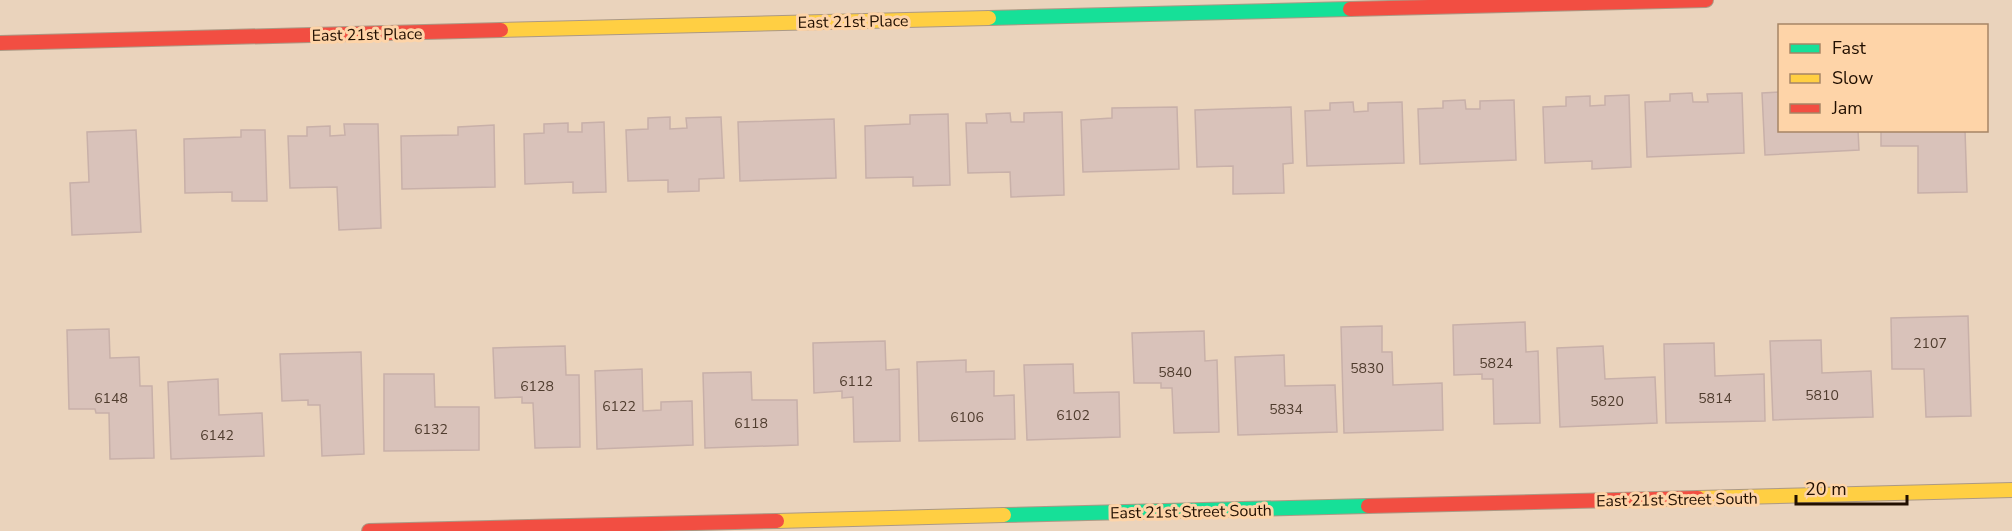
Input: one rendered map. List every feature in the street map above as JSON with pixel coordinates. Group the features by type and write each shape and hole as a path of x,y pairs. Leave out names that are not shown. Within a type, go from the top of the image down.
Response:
{"street":[{"name":"East 21st Place","path":"0,43 1706,0"},
{"name":"East 21st Street South","path":"369,531 2012,490"}],"building":[{"path":"1778,92 1778,132 1858,132 1859,150 1765,155 1762,93"},
{"path":"1692,93 1693,102 1708,102 1707,94 1742,93 1744,153 1647,157 1645,102 1670,101 1670,94"},
{"path":"1629,95 1631,167 1592,169 1592,161 1545,163 1543,107 1566,106 1566,97 1590,96 1590,106 1605,105 1605,96"},
{"path":"1465,100 1466,109 1480,109 1480,101 1514,100 1516,160 1420,164 1418,109 1443,108 1443,101"},
{"path":"1353,102 1354,112 1368,111 1368,103 1402,102 1404,163 1307,166 1305,111 1330,110 1330,103"},
{"path":"1177,107 1179,169 1083,172 1081,120 1112,118 1112,108"},
{"path":"1291,107 1293,163 1283,164 1284,193 1233,194 1233,166 1197,167 1195,110"},
{"path":"1062,112 1064,195 1011,197 1010,172 968,173 966,123 987,123 986,114 1010,113 1011,122 1024,122 1024,113"},
{"path":"948,114 950,185 913,186 913,177 866,178 865,126 910,124 910,115"},
{"path":"670,117 670,129 687,128 686,118 721,117 724,178 699,179 699,191 668,192 668,180 628,181 626,130 648,129 648,118"},
{"path":"834,119 836,178 740,181 738,122"},
{"path":"604,122 606,192 573,193 573,182 525,184 524,134 544,133 544,124 568,123 568,132 582,132 582,123"},
{"path":"344,124 378,124 381,228 339,230 337,187 290,188 288,136 307,136 307,127 330,126 330,136 345,135"},
{"path":"494,125 495,187 402,189 401,136 458,135 458,127"},
{"path":"136,130 141,232 72,235 70,183 89,182 87,132"},
{"path":"241,130 265,130 267,201 232,201 232,192 185,193 184,139 241,137"},
{"path":"1881,132 1965,132 1967,192 1918,193 1918,146 1881,146"},
{"path":"1968,316 1971,416 1926,417 1924,369 1892,369 1891,318"},
{"path":"1525,322 1526,352 1538,351 1540,423 1494,424 1493,379 1482,379 1482,374 1454,375 1453,325"},
{"path":"1382,326 1382,352 1392,352 1393,385 1442,383 1443,430 1344,433 1341,327"},
{"path":"109,329 110,358 139,357 140,386 152,386 154,458 110,459 109,413 96,413 95,409 69,409 67,330"},
{"path":"1204,331 1205,361 1217,360 1219,432 1174,433 1172,388 1161,388 1161,383 1134,383 1132,333"},
{"path":"1821,340 1822,373 1871,371 1873,417 1773,420 1770,341"},
{"path":"885,341 886,370 899,369 900,441 854,442 853,397 842,398 842,391 814,393 813,343"},
{"path":"1714,343 1715,376 1764,374 1765,421 1666,423 1664,344"},
{"path":"565,346 566,375 579,375 580,447 535,448 533,403 522,403 522,397 495,398 493,348"},
{"path":"1603,346 1605,379 1655,377 1657,423 1560,427 1557,348"},
{"path":"361,352 364,454 322,456 320,405 308,405 308,400 282,401 280,354"},
{"path":"1284,355 1285,386 1335,385 1337,432 1238,435 1235,357"},
{"path":"966,360 966,372 994,371 994,396 1014,395 1015,439 919,441 917,362"},
{"path":"1073,364 1074,393 1119,392 1120,437 1027,440 1024,365"},
{"path":"642,369 643,411 661,410 661,402 692,401 693,445 597,449 595,371"},
{"path":"751,372 752,400 797,400 798,445 705,448 703,373"},
{"path":"384,374 434,374 435,407 479,407 479,450 384,451"},
{"path":"218,379 219,415 262,413 264,456 171,459 168,382"}],"traffic: fast":[{"path":"989,18 1350,9"},
{"path":"1004,515 1368,506"}],"traffic: slow":[{"path":"501,30 989,18"},
{"path":"1698,498 2012,490"},
{"path":"777,521 1004,515"}],"traffic: jam":[{"path":"1350,9 1706,0"},
{"path":"0,43 501,30"},
{"path":"1368,506 1698,498"},
{"path":"369,531 777,521"}]}
